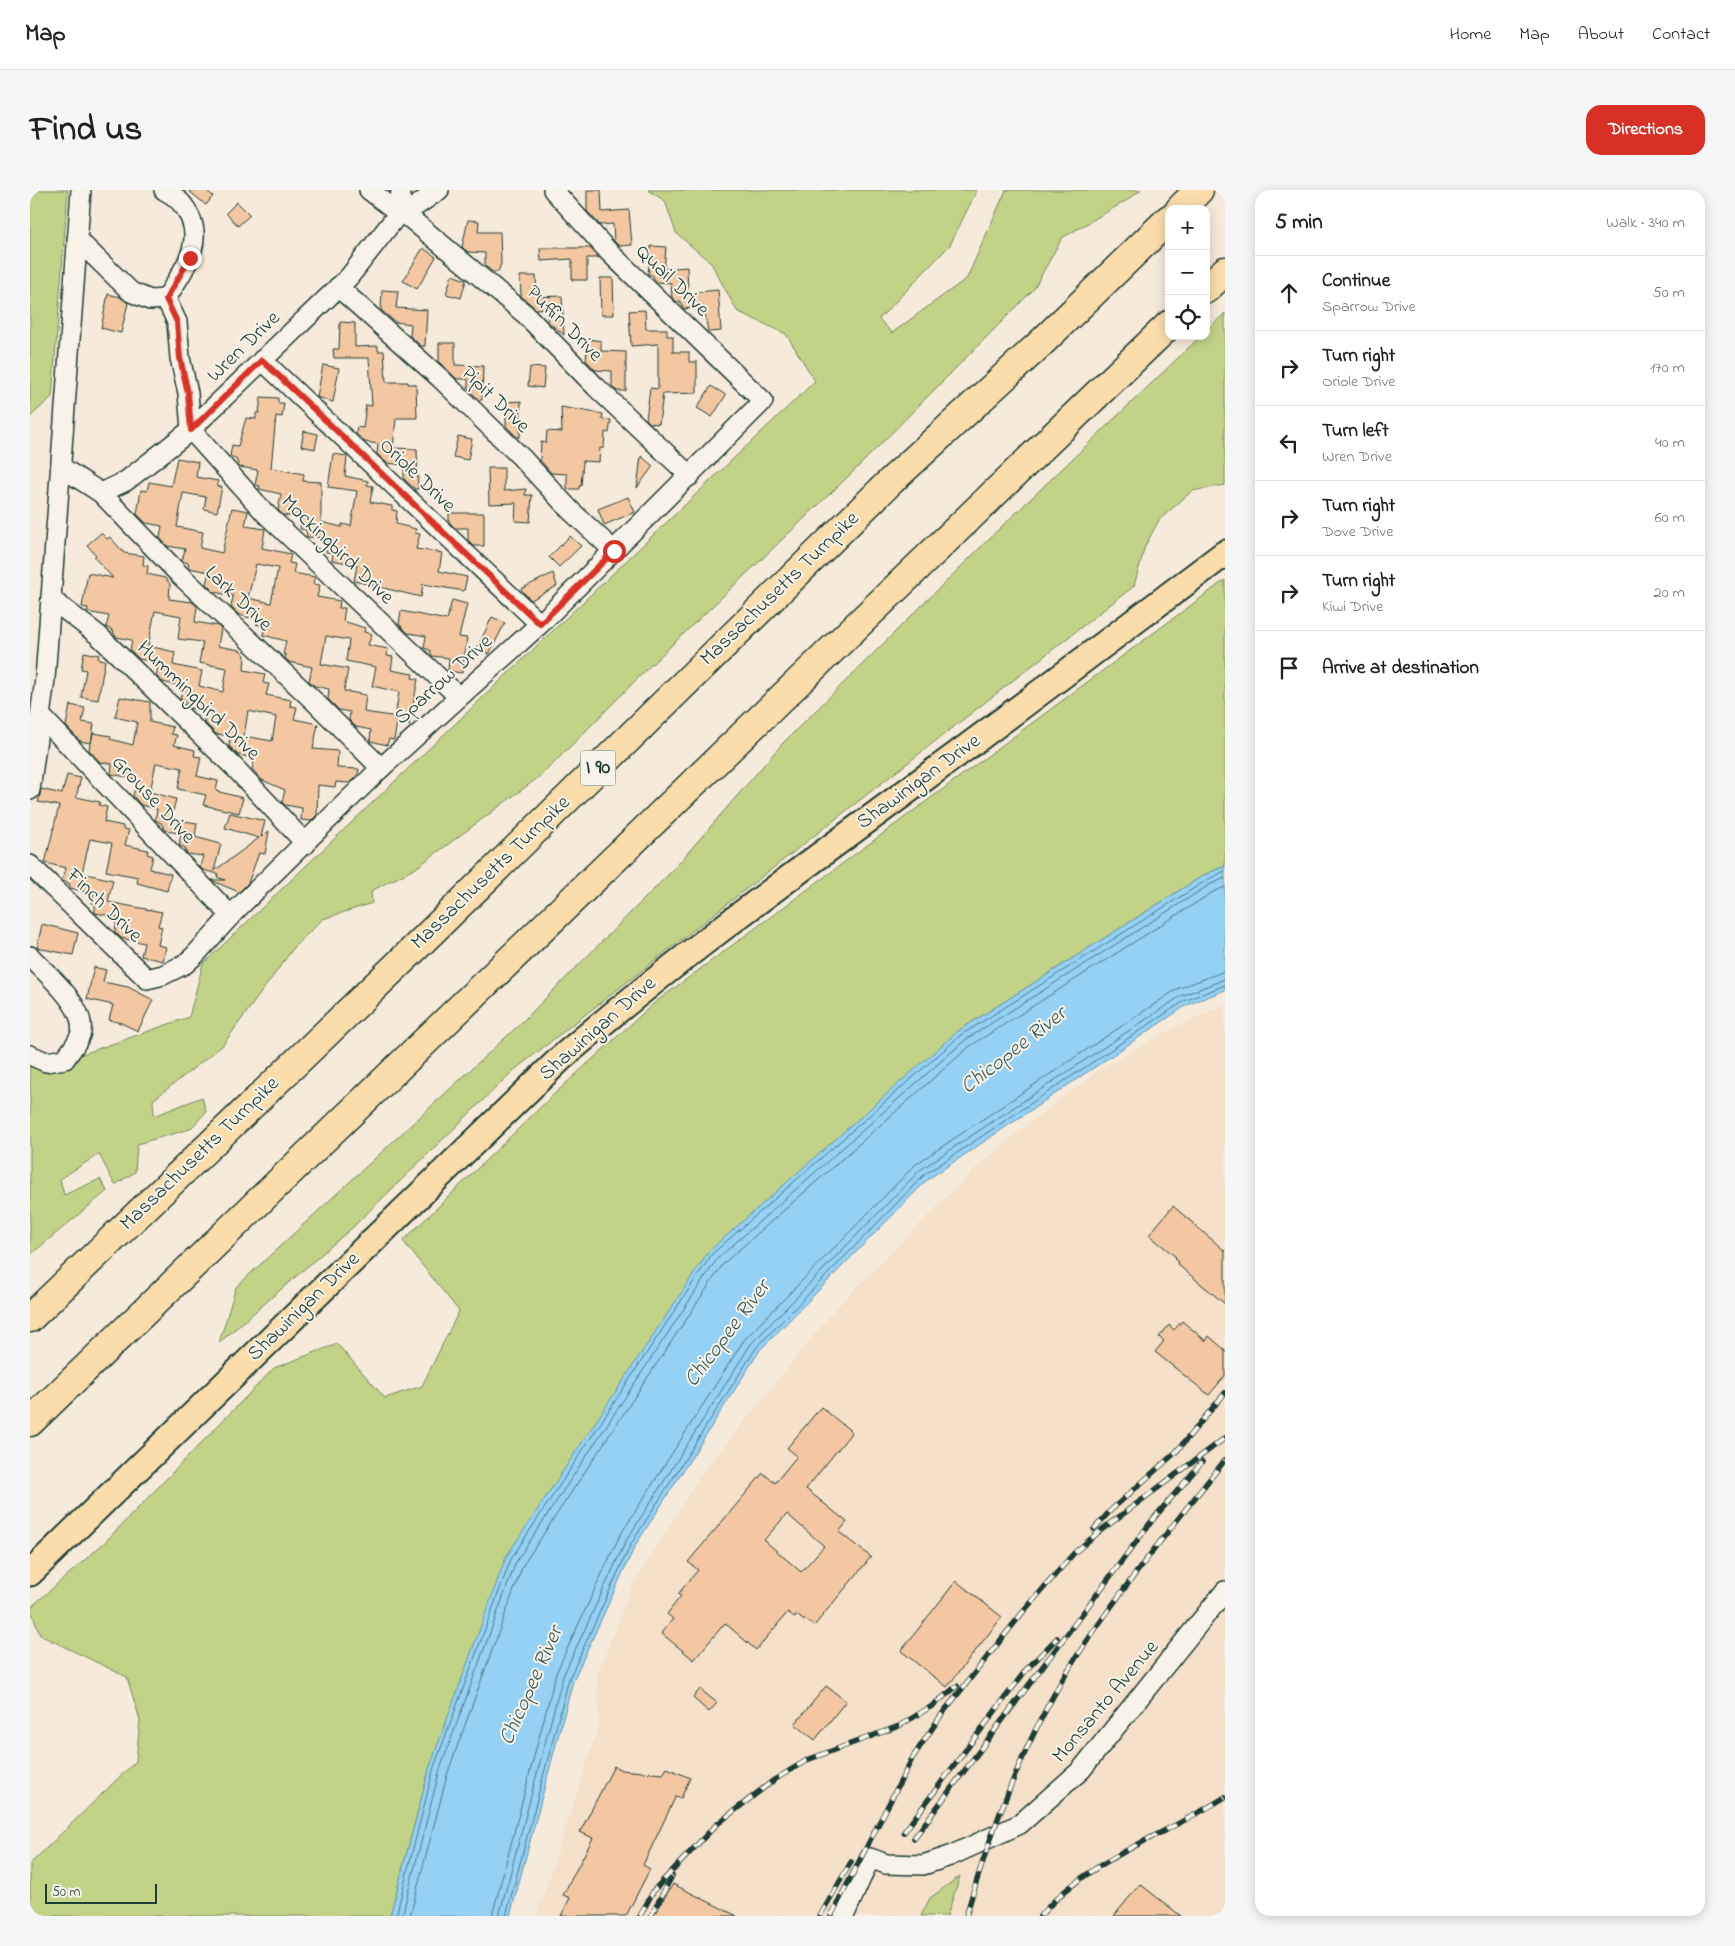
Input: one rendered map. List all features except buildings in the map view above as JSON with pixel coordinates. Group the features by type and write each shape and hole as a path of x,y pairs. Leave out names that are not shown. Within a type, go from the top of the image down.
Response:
{"highway":[{"path":"1184,205 1199,190"},
{"name":"Massachusetts Turnpike","path":"30,1318 414,949 891,481 1040,344 1165,223"},
{"path":"1210,285 1225,271"},
{"path":"30,1422 1165,329"}],"main road":[{"name":"Shawinigan Drive","path":"30,1573 560,1059 610,1016 706,939 1225,553"}],"street":[{"path":"30,790 41,716 51,599 80,190"},
{"path":"164,190 180,200 189,213 194,227 195,241 186,266 166,299"},
{"name":"Puffin Drive","path":"369,190 399,213 411,219 525,314 596,387 690,476"},
{"path":"400,190 399,213 416,206 439,190"},
{"name":"Quail Drive","path":"553,190 609,252 763,401"},
{"name":"Wren Drive","path":"101,493 126,481 191,430 338,287 378,242 399,213"},
{"path":"77,240 131,292 150,300 166,299"},
{"name":"Pipit Drive","path":"338,287 440,378 521,457 570,510 614,551"},
{"path":"166,299 177,322 180,358 188,393 191,430"},
{"name":"Oriole Drive","path":"262,360 540,624"},
{"name":"Sparrow Drive","path":"147,979 163,975 185,964 230,916 306,844 381,768 458,696 540,624 763,401"},
{"name":"Mockingbird Drive","path":"191,430 265,513 458,696"},
{"name":"Lark Drive","path":"61,467 101,493 180,575 314,700 381,768"},
{"name":"Hummingbird Drive","path":"51,599 98,635 237,770 306,844"},
{"name":"Grouse Drive","path":"41,716 230,916"},
{"name":"Finch Drive","path":"30,865 147,979"},
{"path":"30,956 69,997 80,1017 81,1032 64,1059 46,1062 30,1055"},
{"name":"Monsanto Avenue","path":"844,1916 870,1858 886,1864 924,1865 950,1856 1020,1824 1081,1770 1225,1591"}],"shaded area":[{"path":"1225,1005 1225,1916 537,1916 599,1725 597,1675 633,1585 699,1477 836,1308 976,1168 1036,1118 1101,1069 1178,1026"}],"green space":[{"path":"30,190 68,190 52,397 30,417"},
{"path":"648,190 977,190 950,245 879,319 892,333 967,278 1006,190 1141,190 1062,238 1033,290 857,468 651,665 543,774 416,868 371,891 372,903 323,919 295,946 222,1046 153,1100 154,1116 202,1097 206,1112 190,1129 137,1144 135,1172 115,1185 99,1154 60,1179 64,1195 100,1179 107,1191 30,1255 30,1060 43,1068 189,1017 203,964 815,381 786,334 737,311 711,263 676,233 665,201"},
{"path":"1225,313 1225,485 1192,491 1159,520 1145,546 1134,586 513,1071 353,1227 219,1343 236,1287 518,1026 672,871 782,744 997,531 1197,340 1210,340 1210,327"},
{"path":"1225,580 1225,866 1204,875 958,1031 430,1766 390,1916 30,1916 30,1864 136,1761 140,1720 127,1677 40,1635 30,1608 104,1543 274,1368 337,1344 385,1398 422,1386 459,1311 403,1241 551,1097 653,1004"},
{"path":"960,1876 947,1916 921,1916 930,1898"}],"water":[{"name":"Chicopee River","path":"1225,866 1225,990 1187,1005 927,1180 760,1350 635,1546 573,1681 510,1916 390,1916 430,1766 506,1557 709,1251 958,1031 1204,875"}],"railway":[{"path":"1094,1529 1111,1510 1176,1452 1225,1393"},
{"path":"831,1916 913,1757 942,1714 1023,1612 1074,1553 1100,1531 1225,1438"},
{"path":"966,1916 999,1816 1025,1752 1057,1689 1075,1659 1111,1608 1225,1460"},
{"path":"914,1838 1154,1518 1202,1462"},
{"path":"904,1832 1026,1670 1057,1638"},
{"path":"640,1916 654,1890 716,1825 774,1780 807,1760 899,1726 932,1706 957,1686"},
{"path":"1040,1916 1059,1896 1104,1863 1225,1797"},
{"path":"820,1916 851,1862"},
{"path":"651,1916 672,1876"}],"route":[{"path":"190,258 166,299 177,322 182,371 188,393 191,430 262,360 353,445 408,501 540,624 614,551"}]}
